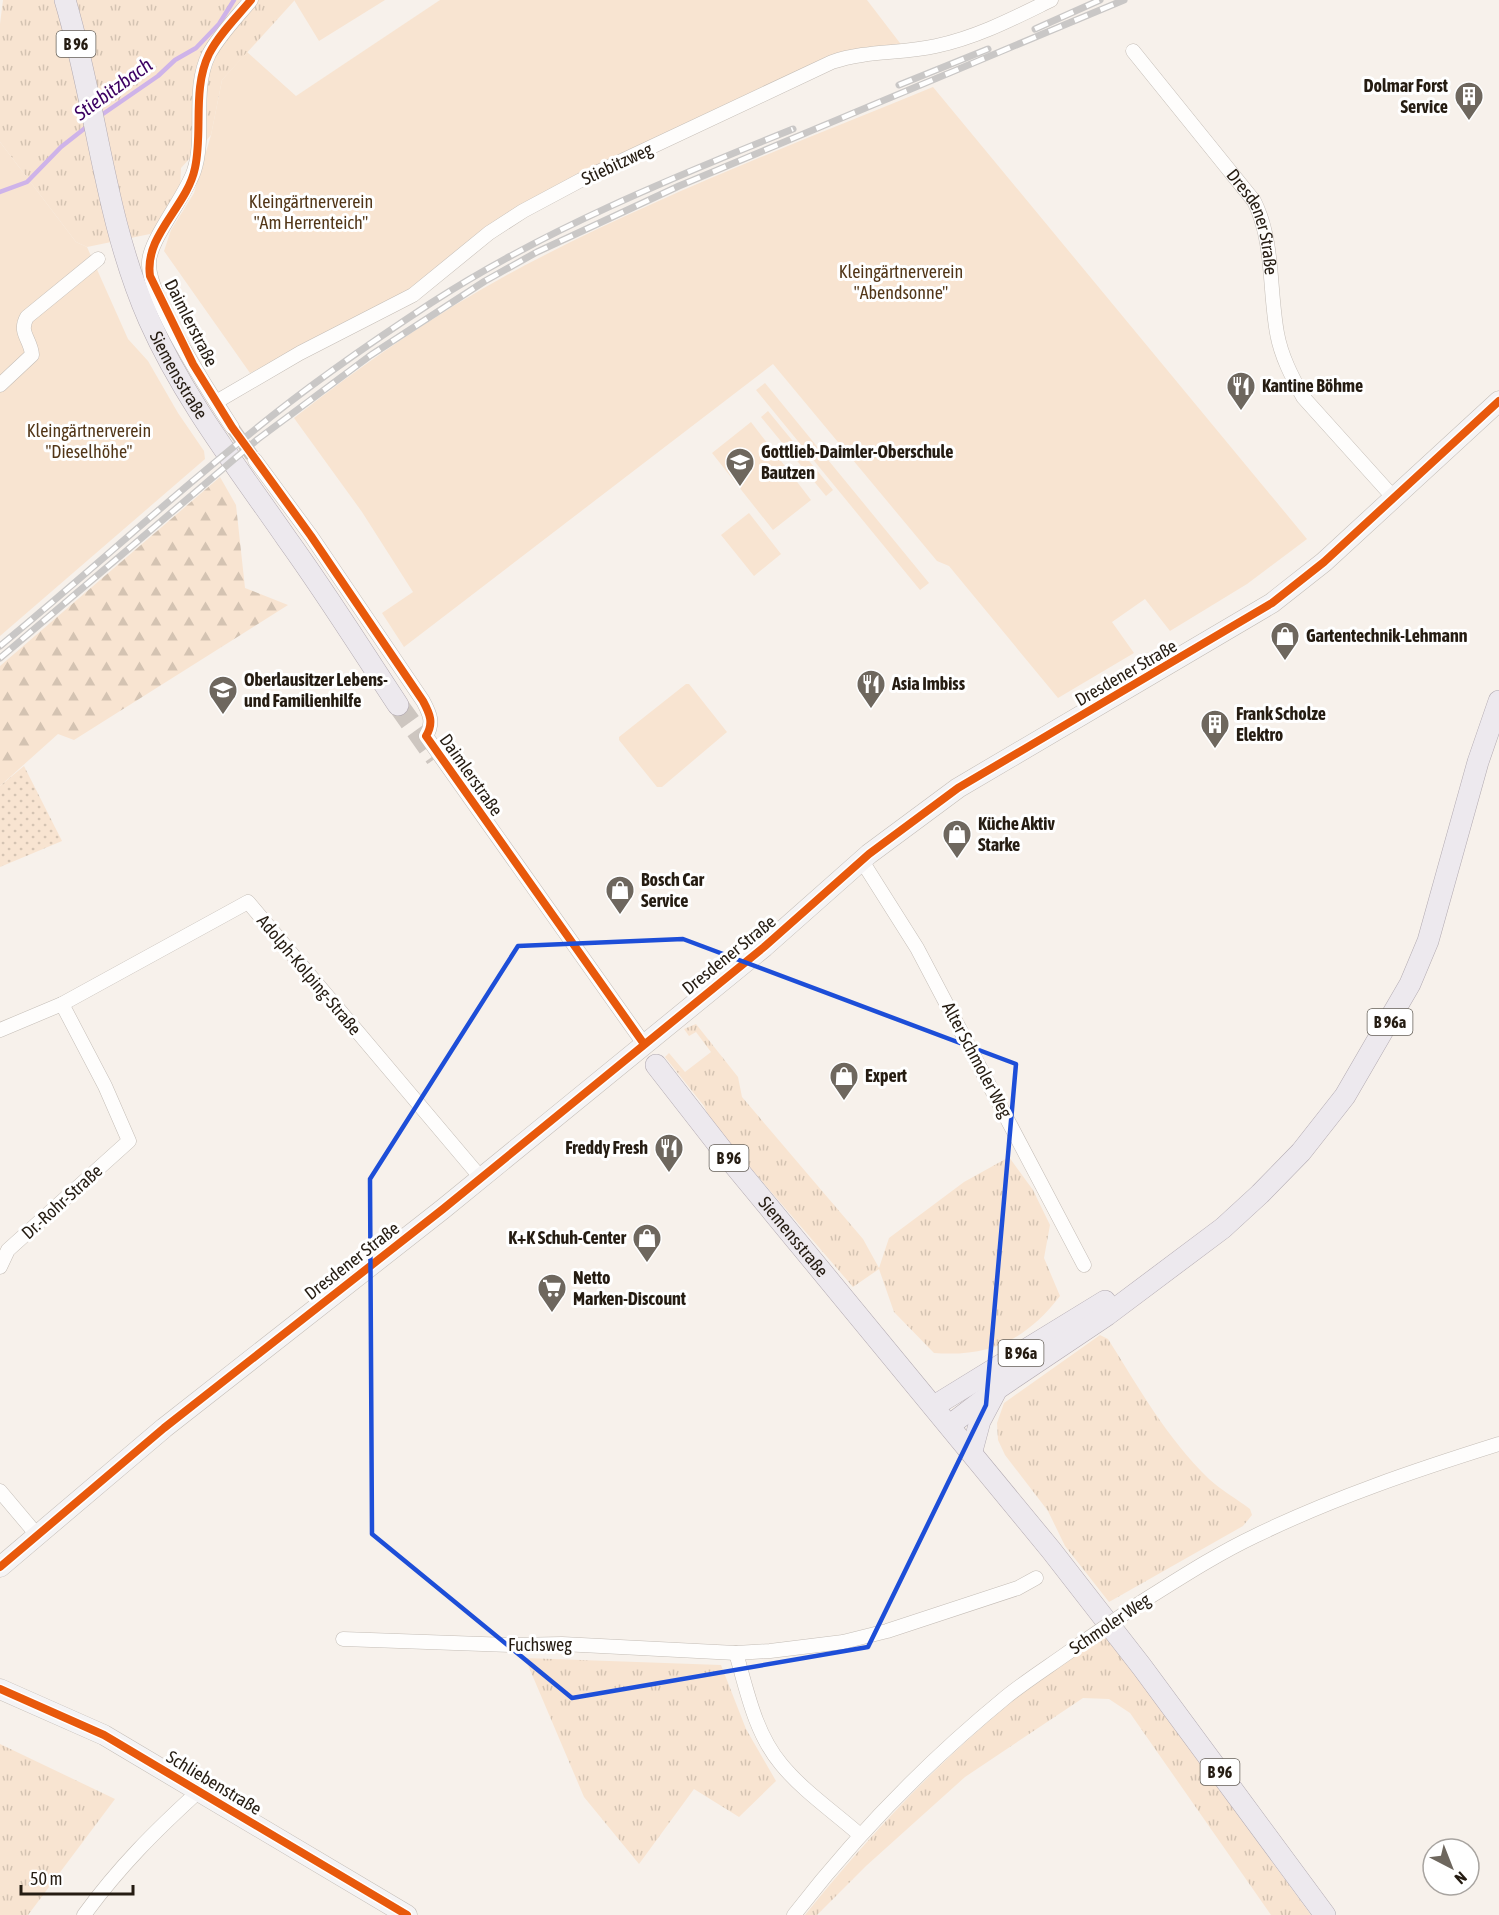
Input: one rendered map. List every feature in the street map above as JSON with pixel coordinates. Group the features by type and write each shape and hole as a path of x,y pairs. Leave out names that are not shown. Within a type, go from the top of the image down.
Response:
{"main road":[{"name":"Siemensstraße","path":"65,0 102,165 130,270 150,321 172,366 218,440 398,705"},
{"name":"Dresdener Straße","path":"0,1567 164,1428 481,1178 764,947 911,820 958,788 1272,603 1324,562 1499,401"},
{"name":"B 96a","path":"950,1425 997,1389 1107,1315 1223,1228 1260,1194 1324,1124 1369,1059 1410,984 1428,941 1478,762 1499,701"},
{"name":"Siemensstraße","path":"656,1065 730,1160 934,1406"},
{"name":"B 96a","path":"934,1406 1101,1302 1164,1271"},
{"name":"B 96a","path":"972,1451 980,1421 997,1389"},
{"name":"B 96","path":"934,1406 1099,1611 1325,1915"},
{"name":"Schliebenstraße","path":"0,1689 104,1735 407,1915"}],"street":[{"name":"Daimlerstraße","path":"232,427 168,315 150,276 148,263 151,251 186,192 195,168 201,91 209,55 221,35 251,0"},
{"name":"Stiebitzweg","path":"216,402 300,353 413,296 489,233 523,211 581,180 832,62 856,54 936,46 1002,25 1052,0"},
{"name":"Dresdener Straße","path":"1133,51 1254,201 1262,217 1268,249 1277,336 1294,380 1303,397 1393,497"},
{"path":"0,385 32,355 32,348 23,333 23,325 27,317 99,259"},
{"name":"Daimlerstraße","path":"255,460 311,536 423,701 432,720 431,728 426,736 644,1044"},
{"name":"Alter Schmoler Weg","path":"862,861 917,948 1084,1264"},
{"name":"Adolph-Kolping-Straße","path":"0,1030 62,1004 248,902 481,1178"},
{"name":"Dr.-Rohr-Straße","path":"0,1267 4,1247 129,1141 105,1086 62,1004"},
{"name":"Schmoler Weg","path":"794,1915 860,1835 990,1711 1073,1649 1140,1603 1206,1562 1273,1528 1405,1473 1499,1444"},
{"path":"0,1491 37,1535"},
{"name":"Fuchsweg","path":"343,1639 512,1645 562,1644 736,1653 819,1646 887,1631 969,1606 1018,1588 1036,1578"},
{"path":"736,1653 761,1731 780,1762 860,1835"},
{"path":"84,1915 112,1877 145,1840 199,1791"}],"highlighted area":[{"path":"683,939 1016,1064 986,1405 868,1647 572,1698 372,1534 370,1179 518,946"}],"green space":[{"path":"3,0 294,1 222,80 211,135 181,168 180,190 168,214 150,234 87,247 76,242 0,142 0,24"},
{"path":"294,0 385,0 319,41"},
{"name":"Kleingärtnerverein \"Am Herrenteich\"","path":"440,0 867,0 903,47 855,51 581,178 420,287 378,312 250,373 164,251 171,230 194,193 211,135 222,80 247,52 296,96"},
{"name":"Kleingärtnerverein \"Abendsonne\"","path":"933,87 1307,539 1247,584 1170,631 1145,599 1112,622 1134,653 1058,698 949,566 937,561 773,364 404,647 382,613 413,592 362,512 294,418 445,311 541,257 686,189"},
{"name":"Kleingärtnerverein \"Dieselhöhe\"","path":"0,142 76,242 87,247 128,339 148,361 178,413 204,451 205,459 0,636"},
{"path":"765,383 929,583 920,590 756,390"},
{"path":"768,411 833,490 826,496 761,417"},
{"path":"751,422 811,500 773,530 712,453"},
{"path":"220,477 236,505 245,588 288,605 74,740 58,734 0,786 0,666"},
{"path":"749,513 781,554 754,576 721,535"},
{"path":"686,684 689,684 727,732 662,787 657,787 619,740 619,737"},
{"path":"24,766 62,841 0,867 0,786"},
{"path":"696,1024 738,1077 742,1097 863,1239 879,1268 889,1238 964,1182 1009,1157 1033,1190 1050,1225 1044,1258 1060,1296 1034,1324 1005,1342 973,1352 934,1353 894,1312 879,1269 853,1287 711,1122 704,1106 665,1057 669,1053 685,1072 711,1052 696,1032 689,1036 684,1029"},
{"path":"1100,1335 1108,1339 1154,1412 1179,1446 1209,1479 1250,1509 1252,1515 1243,1526 1109,1602 1065,1546 1048,1511 1005,1455 998,1440 997,1423 1004,1403"},
{"path":"1106,1635 1311,1915 1271,1915 1130,1713 1109,1699 1083,1698 965,1777 866,1866 817,1915 805,1915 877,1831 954,1752 1009,1704"},
{"path":"525,1658 721,1665 746,1729 776,1781 739,1817 694,1789 639,1864 584,1797"},
{"path":"0,1744 115,1799 28,1915 0,1915"}],"waterway":[{"name":"Stiebitzbach","path":"100,116 158,76 175,60 196,48 219,24 234,0"},
{"name":"Stiebitzbach","path":"0,192 27,182 61,147 89,125"}],"tunnel":[{"path":"232,427 255,460"},
{"path":"398,705 436,758"}],"railway":[{"path":"1035,29 1100,0"},
{"path":"0,658 258,439 371,355 485,281 537,252 679,186 1124,0"},
{"path":"899,85 988,49"},
{"path":"0,646 188,485 295,398 431,303 518,252 608,207 793,129"}],"cycle path":[{"path":"251,0 218,40 204,67 199,96 195,168 184,196 153,247 150,276 193,364 232,427 311,536 423,701 430,718 430,727 426,736 644,1044"},
{"path":"0,1567 164,1428 443,1209 764,947 869,854 958,788 1272,603 1324,562 1499,401"},
{"path":"0,1689 104,1735 407,1915"}],"place":[{"name":"Dolmar Forst Service","path":"1469,122"},
{"name":"Kantine Böhme","path":"1241,412"},
{"name":"Gottlieb-Daimler-Oberschule Bautzen","path":"740,488"},
{"name":"Gartentechnik-Lehmann","path":"1285,662"},
{"name":"Asia Imbiss","path":"871,710"},
{"name":"Oberlausitzer Lebens- und Familienhilfe","path":"223,716"},
{"name":"Frank Scholze Elektro","path":"1215,750"},
{"name":"Küche Aktiv Starke","path":"957,860"},
{"name":"Bosch Car Service","path":"620,916"},
{"name":"Expert","path":"844,1102"},
{"name":"Freddy Fresh","path":"669,1174"},
{"name":"K+K Schuh-Center","path":"647,1264"},
{"name":"Netto Marken-Discount","path":"552,1314"}]}
